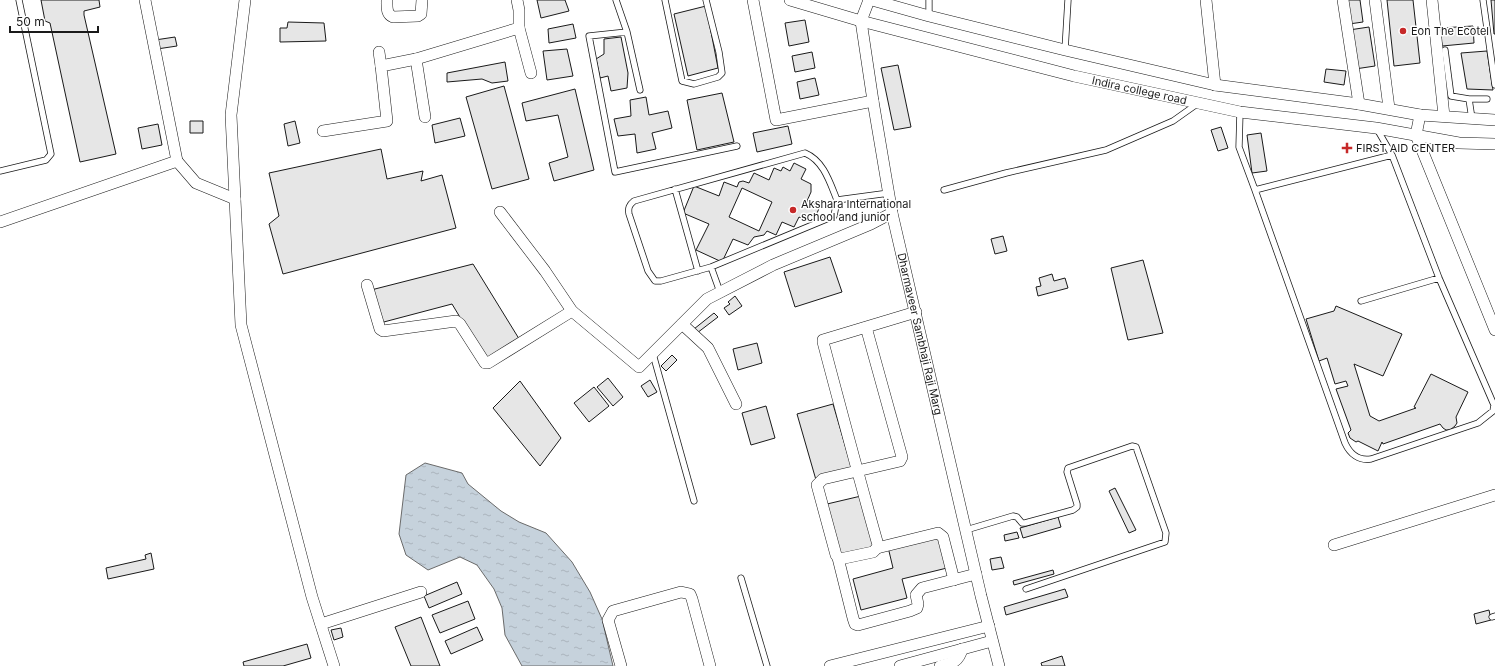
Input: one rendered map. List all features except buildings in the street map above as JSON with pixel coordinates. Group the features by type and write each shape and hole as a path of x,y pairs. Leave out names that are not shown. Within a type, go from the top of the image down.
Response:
{"street":[{"path":"145,0 177,161 196,183 235,199"},
{"path":"245,0 231,115 241,325 312,597 334,666"},
{"path":"387,0 388,12 390,16 393,17 418,16 421,14 422,0"},
{"path":"517,0 519,10 519,28 531,73"},
{"path":"753,0 776,120 873,101"},
{"name":"Indira college road","path":"790,0 1074,76 1240,112 1376,128 1459,142 1495,144"},
{"name":"Dharmaveer Sambhaji Raji Marg","path":"868,0 861,20 892,213 976,574 999,666"},
{"name":"Indira college road","path":"872,0 1065,50 1215,85 1389,108 1420,115 1495,120"},
{"path":"1206,0 1215,85"},
{"path":"1343,0 1359,104"},
{"path":"1375,0 1389,108"},
{"path":"1432,0 1444,116"},
{"path":"381,66 416,59 519,28"},
{"path":"323,131 387,121 379,52"},
{"path":"416,59 425,117"},
{"path":"1420,115 1416,135 1495,330"},
{"path":"0,222 177,161"},
{"path":"500,212 545,271 572,311 639,368 707,298 773,264 871,224 892,213"},
{"path":"367,285 380,329 383,331 456,321 460,324 485,363 488,363 572,311"},
{"path":"877,548 878,545 822,342 825,338 916,312"},
{"path":"682,324 708,348 736,404"},
{"path":"866,327 902,458 900,461 823,479 820,480 817,485 855,624 858,625 910,611 917,608 918,604 916,595 922,588 976,574"},
{"path":"1334,545 1495,495"},
{"path":"838,558 844,559 866,554 873,552 877,548 938,533 943,537 954,580"},
{"path":"321,624 421,592"},
{"path":"621,666 608,620 613,611 681,592 690,594 692,599 710,666"},
{"path":"830,666 989,626"},
{"path":"900,666 992,641"},
{"path":"940,666 953,662 960,656 962,649"}],"lane":[{"path":"0,171 46,160 51,154 20,0"},
{"path":"616,0 627,32 640,90"},
{"path":"665,0 682,81 694,84 718,77 722,73 719,52 706,0"},
{"path":"929,0 929,16"},
{"path":"1065,50 1068,0"},
{"path":"1483,0 1495,85"},
{"path":"627,32 589,36 615,172 737,146"},
{"path":"1445,50 1451,96 1468,99 1487,99"},
{"path":"1468,99 1472,119"},
{"path":"944,190 1006,173 1106,150 1173,122 1198,103"},
{"path":"1240,112 1239,147 1345,443 1348,449 1356,457 1365,460 1371,460 1478,423 1493,411 1494,405 1439,278 1392,155 1376,128"},
{"path":"805,153 812,156 820,164 837,200 834,216 711,267 661,281 655,281 648,271 628,208 634,201 675,189 805,153"},
{"path":"1255,190 1392,155"},
{"path":"675,189 698,271"},
{"path":"837,200 889,193"},
{"path":"711,267 720,292"},
{"path":"1361,301 1439,278"},
{"path":"653,354 694,501"},
{"path":"966,530 1013,516 1017,517 1022,523 1025,523 1073,510 1077,504 1067,472 1068,468 1073,465 1132,446 1136,447 1166,533 1165,542 1026,589"},
{"path":"741,578 767,666"}],"water":[{"path":"425,463 462,473 468,484 501,511 519,522 546,533 572,562 590,592 602,619 613,666 522,666 505,635 502,608 494,589 477,565 460,557 428,570 406,555 399,534 406,475"}],"place":[{"name":"Eon The Ecotel","path":"1403,31"},
{"name":"FIRST AID CENTER","path":"1347,148"},
{"name":"Akshara International school and junior","path":"793,210"}]}
